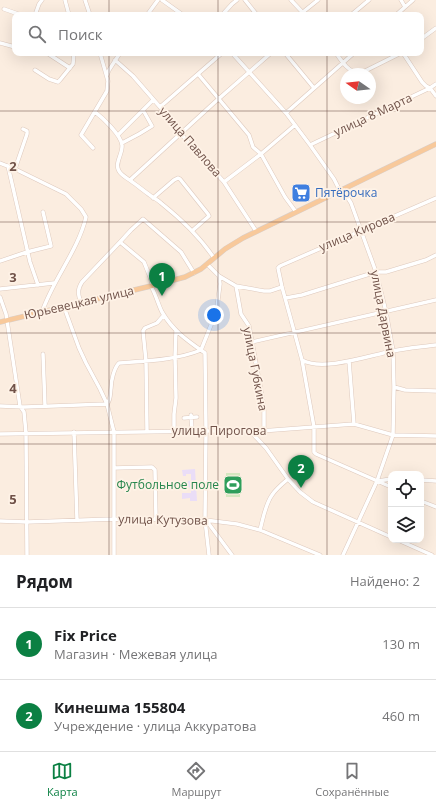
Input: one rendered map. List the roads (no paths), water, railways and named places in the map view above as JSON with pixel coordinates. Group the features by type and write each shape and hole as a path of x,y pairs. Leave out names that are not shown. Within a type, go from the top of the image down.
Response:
{"main road":[{"name":"Юрьевецкая улица","path":"0,322 182,278 194,273 234,243 256,231 436,144"}],"street":[{"path":"37,12 42,0"},
{"path":"65,0 68,12"},
{"path":"85,0 89,12"},
{"path":"149,12 158,0"},
{"path":"162,0 179,12"},
{"path":"225,12 237,0"},
{"path":"245,0 255,12"},
{"path":"291,0 301,12"},
{"path":"305,12 318,0"},
{"path":"355,12 369,0"},
{"path":"400,0 405,7"},
{"path":"399,12 413,0"},
{"path":"4,9 12,12"},
{"path":"424,37 436,28"},
{"path":"0,43 12,47"},
{"path":"52,56 70,68"},
{"path":"35,70 49,79 58,82 73,64 74,56"},
{"path":"93,148 82,135 107,91 108,81 101,56"},
{"path":"107,76 118,56"},
{"path":"160,107 219,56"},
{"name":"улица Дарвина","path":"235,56 286,113 351,203 376,272 386,312 393,351 393,435 377,481 343,555"},
{"path":"130,180 268,56"},
{"path":"287,56 314,88"},
{"path":"338,56 348,68"},
{"path":"286,113 350,56"},
{"path":"372,68 396,56"},
{"path":"404,56 422,82 430,88 436,96"},
{"name":"улица Павлова","path":"115,60 133,76 181,134 224,182 256,231"},
{"path":"198,74 249,135 253,147 261,154 285,197 296,212"},
{"name":"улица 8 Марта","path":"310,145 436,84"},
{"path":"118,135 153,100"},
{"path":"122,143 152,126 143,110"},
{"path":"95,112 118,135 122,143 118,162 119,171 122,175 160,202 192,231 214,258"},
{"path":"224,182 261,154 295,125"},
{"path":"15,169 27,134 23,129"},
{"path":"0,163 66,194 81,209 86,218 83,230 62,271 54,283 42,312"},
{"path":"8,166 31,267 38,284"},
{"path":"153,198 174,180 178,178 180,179 208,214 208,216 192,231"},
{"name":"улица Кирова","path":"282,287 279,267 436,198"},
{"path":"0,261 51,246 43,212"},
{"path":"81,303 78,288 82,282 143,219 181,252 194,273"},
{"path":"120,242 144,262 162,312 176,331 205,353 205,520 209,555"},
{"path":"286,298 302,295 376,272 386,272 426,260 436,255"},
{"path":"207,264 219,276 236,286 264,291 270,291 282,287 302,360 314,427 315,453 388,486"},
{"path":"107,404 110,401 111,386 119,363 175,357 192,354 201,350 216,315 220,284 219,276"},
{"path":"0,289 54,283"},
{"name":"улица Губкина","path":"236,286 241,314 248,326 252,342 264,407 264,431"},
{"path":"0,297 6,314 20,406 24,412 26,433 27,555"},
{"path":"252,342 436,300"},
{"path":"64,307 81,353 107,404 114,432 114,555"},
{"path":"147,431 144,329 157,323 164,315"},
{"path":"174,431 176,398 176,331"},
{"path":"302,360 307,363 322,364 349,361 393,351 436,345"},
{"path":"43,354 45,406"},
{"path":"349,361 354,424"},
{"path":"394,387 405,390 436,391"},
{"path":"0,406 107,404"},
{"path":"191,416 192,431"},
{"path":"184,418 191,416 197,417"},
{"name":"улица Пирогова","path":"0,434 147,431 264,431 354,424 393,435 436,436"},
{"path":"250,431 266,448 288,479 300,492 313,502 388,536"},
{"path":"74,432 77,520"},
{"path":"114,468 154,468 156,519"},
{"path":"260,530 271,496 277,488 288,479"},
{"path":"377,481 388,479"},
{"path":"424,480 436,480"},
{"path":"424,502 436,507"},
{"name":"улица Кутузова","path":"0,521 27,522 114,519 205,520 237,524 260,530 320,555"},
{"path":"205,520 232,555"},
{"path":"405,543 432,555"}],"place":[{"name":"Пятёрочка","path":"301,193"},
{"name":"Fix Price","path":"162,296"},
{"name":"Футбольное поле","path":"233,485"},
{"name":"Кинешма 155804","path":"301,488"}]}
